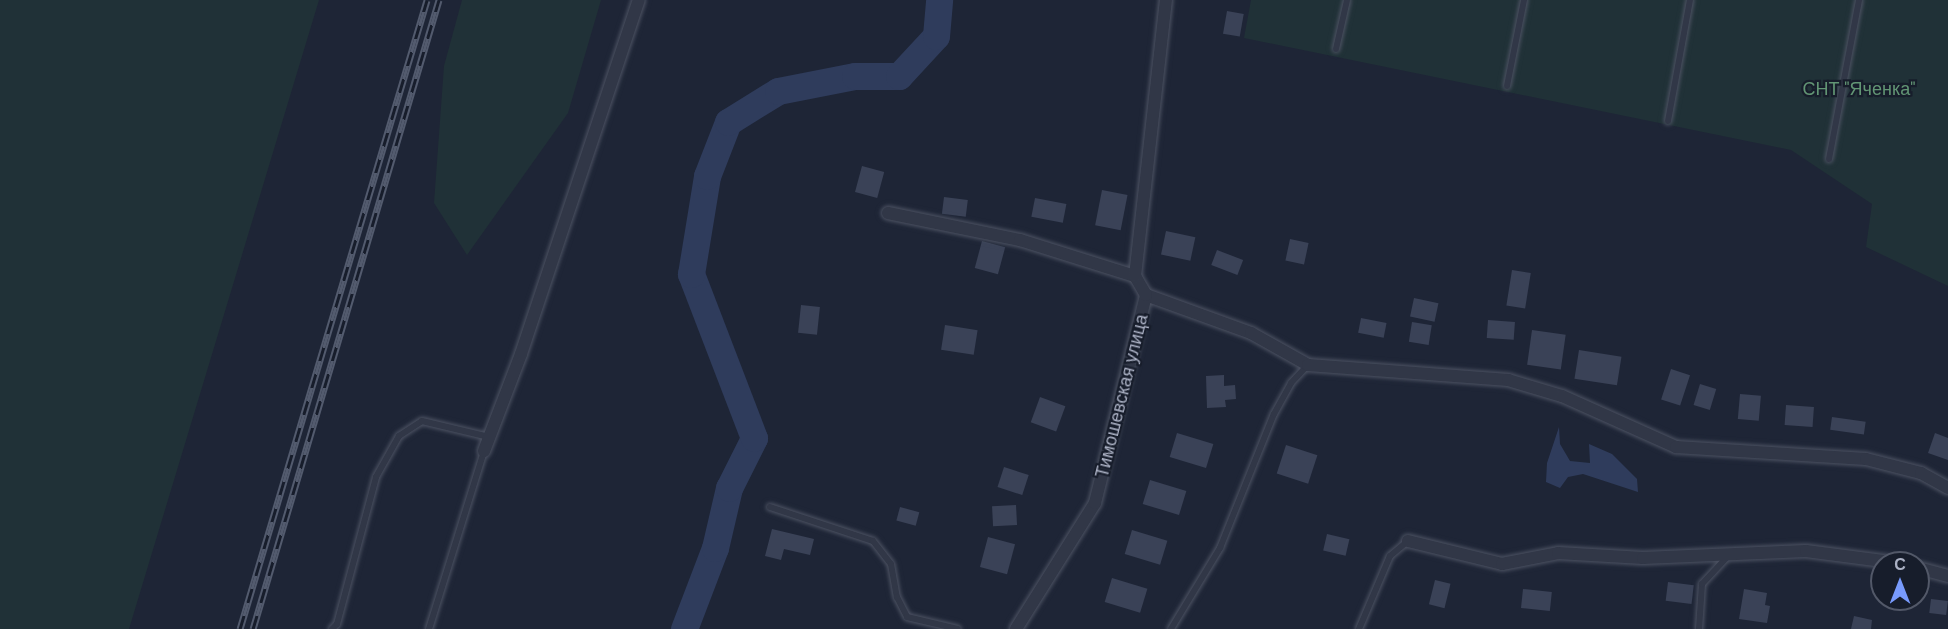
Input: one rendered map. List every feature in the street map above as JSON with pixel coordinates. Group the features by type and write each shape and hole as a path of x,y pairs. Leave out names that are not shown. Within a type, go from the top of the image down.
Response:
{"street":[{"path":"484,451 521,354 639,0"},
{"path":"888,213 1020,240 1135,276 1166,0"},
{"name":"Тимошевская улица","path":"1016,629 1095,503 1146,295 1135,276"},
{"path":"1146,295 1251,333 1308,365 1508,380 1562,396 1676,447 1866,459 1921,473 1948,488"},
{"path":"1408,541 1502,564 1558,553 1643,558 1806,551 1870,559"},
{"path":"1930,571 1948,576"}],"lane":[{"path":"1336,49 1347,0"},
{"path":"1507,86 1524,0"},
{"path":"1668,122 1690,0"},
{"path":"1829,159 1859,0"},
{"path":"1171,629 1220,548 1274,414 1291,383 1308,365"},
{"path":"332,629 337,624 376,477 399,435 422,421 489,436"},
{"path":"429,629 484,451"},
{"path":"770,507 873,541 891,564 897,597 907,617 958,629"},
{"path":"1359,629 1390,555 1408,541"},
{"path":"1699,629 1702,584 1729,554"}],"green space":[{"path":"0,0 319,0 129,629 0,629"},
{"path":"462,0 601,0 568,113 467,255 434,203 444,66"},
{"name":"СНТ \"Яченка\"","path":"1251,0 1948,0 1948,286 1866,247 1872,204 1791,150 1244,38"}],"water":[{"path":"1559,427 1560,444 1570,461 1590,463 1589,444 1612,454 1637,479 1638,492 1583,474 1568,477 1560,488 1546,482 1547,463"}],"building":[{"path":"1227,11 1244,14 1240,37 1223,34"},
{"path":"862,166 884,172 877,198 855,192"},
{"path":"1102,190 1128,195 1121,230 1095,225"},
{"path":"944,197 968,200 966,217 942,214"},
{"path":"1035,198 1066,204 1063,223 1031,217"},
{"path":"1166,231 1195,237 1190,261 1161,254"},
{"path":"1290,239 1309,243 1304,264 1285,261"},
{"path":"982,241 1005,247 998,274 975,268"},
{"path":"1217,250 1243,260 1237,275 1211,265"},
{"path":"1512,270 1531,273 1525,309 1506,306"},
{"path":"1414,298 1438,303 1435,322 1410,317"},
{"path":"801,305 820,307 817,335 798,333"},
{"path":"1361,318 1387,323 1384,338 1358,333"},
{"path":"1488,320 1515,322 1514,340 1487,338"},
{"path":"1412,322 1432,325 1429,345 1409,342"},
{"path":"945,325 978,330 974,355 941,350"},
{"path":"1532,330 1566,335 1561,369 1527,365"},
{"path":"1579,350 1621,357 1617,385 1574,379"},
{"path":"1671,369 1690,375 1680,406 1661,399"},
{"path":"1224,375 1224,386 1235,385 1236,399 1225,400 1226,407 1207,408 1206,376"},
{"path":"1700,384 1716,389 1710,410 1694,405"},
{"path":"1740,394 1761,396 1759,421 1738,419"},
{"path":"1040,397 1065,406 1056,432 1031,422"},
{"path":"1786,405 1814,407 1813,427 1785,425"},
{"path":"1832,417 1866,422 1864,435 1830,430"},
{"path":"1177,433 1213,444 1206,468 1170,457"},
{"path":"1935,433 1948,438 1948,460 1928,453"},
{"path":"1286,445 1317,455 1308,484 1277,474"},
{"path":"1004,467 1029,475 1022,495 998,487"},
{"path":"1150,480 1186,491 1179,515 1143,504"},
{"path":"1016,505 1017,525 993,526 992,506"},
{"path":"900,507 919,512 916,526 896,521"},
{"path":"772,529 814,539 810,555 784,549 781,560 765,556"},
{"path":"1132,530 1167,541 1160,565 1125,554"},
{"path":"1327,534 1349,539 1346,556 1323,551"},
{"path":"988,537 1015,544 1007,574 980,567"},
{"path":"1112,578 1147,589 1140,613 1105,602"},
{"path":"1435,580 1451,584 1444,608 1429,604"},
{"path":"1668,582 1694,585 1691,604 1666,601"},
{"path":"1523,589 1552,592 1550,611 1521,608"},
{"path":"1744,589 1767,593 1765,605 1770,606 1767,623 1739,619"},
{"path":"1931,599 1948,601 1946,615 1929,613"},
{"path":"1854,616 1872,620 1871,629 1851,629"}],"waterway":[{"path":"684,629 715,548 729,488 754,438 691,274 707,176 728,122 778,91 855,76 899,76 936,36 939,0"}],"railway":[{"path":"240,629 427,0"},
{"path":"253,629 439,0"}]}
